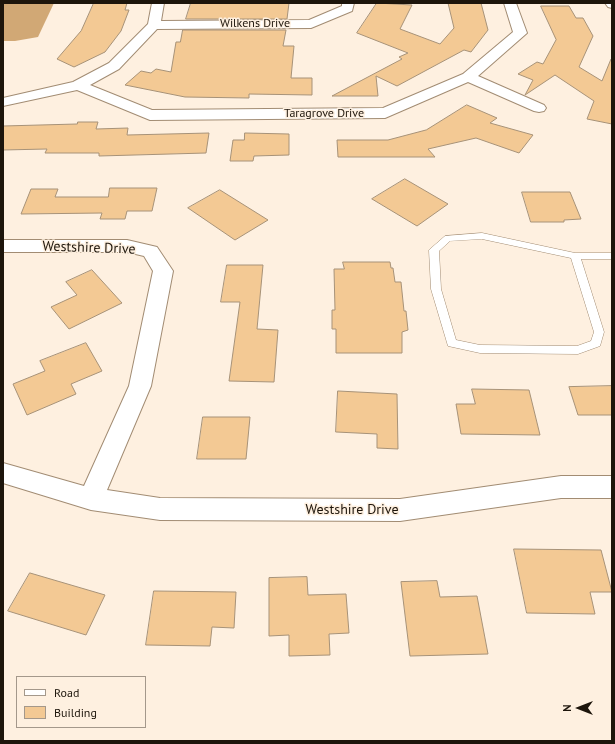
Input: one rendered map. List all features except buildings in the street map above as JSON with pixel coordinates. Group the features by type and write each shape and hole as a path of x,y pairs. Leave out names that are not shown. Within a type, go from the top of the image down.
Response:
{"street":[{"path":"3,102 78,85 114,66 154,25 158,3"},
{"name":"Wilkens Drive","path":"154,25 310,24 348,8 348,3"},
{"name":"Taragrove Drive","path":"78,85 150,115 385,114 468,77 520,33 510,3"},
{"path":"468,77 539,108"},
{"name":"Westshire Drive","path":"3,246 126,246 150,252 163,272 140,386 91,499"},
{"name":"Westshire Drive","path":"3,472 91,499 160,509 400,510 560,487 612,487"}],"lane":[{"path":"575,256 599,332 596,343 578,350 480,349 452,343 435,281 434,250 448,238 482,236 575,256 612,256"}],"shaded area":[{"path":"3,3 54,3 38,37 15,41 3,41"}]}
